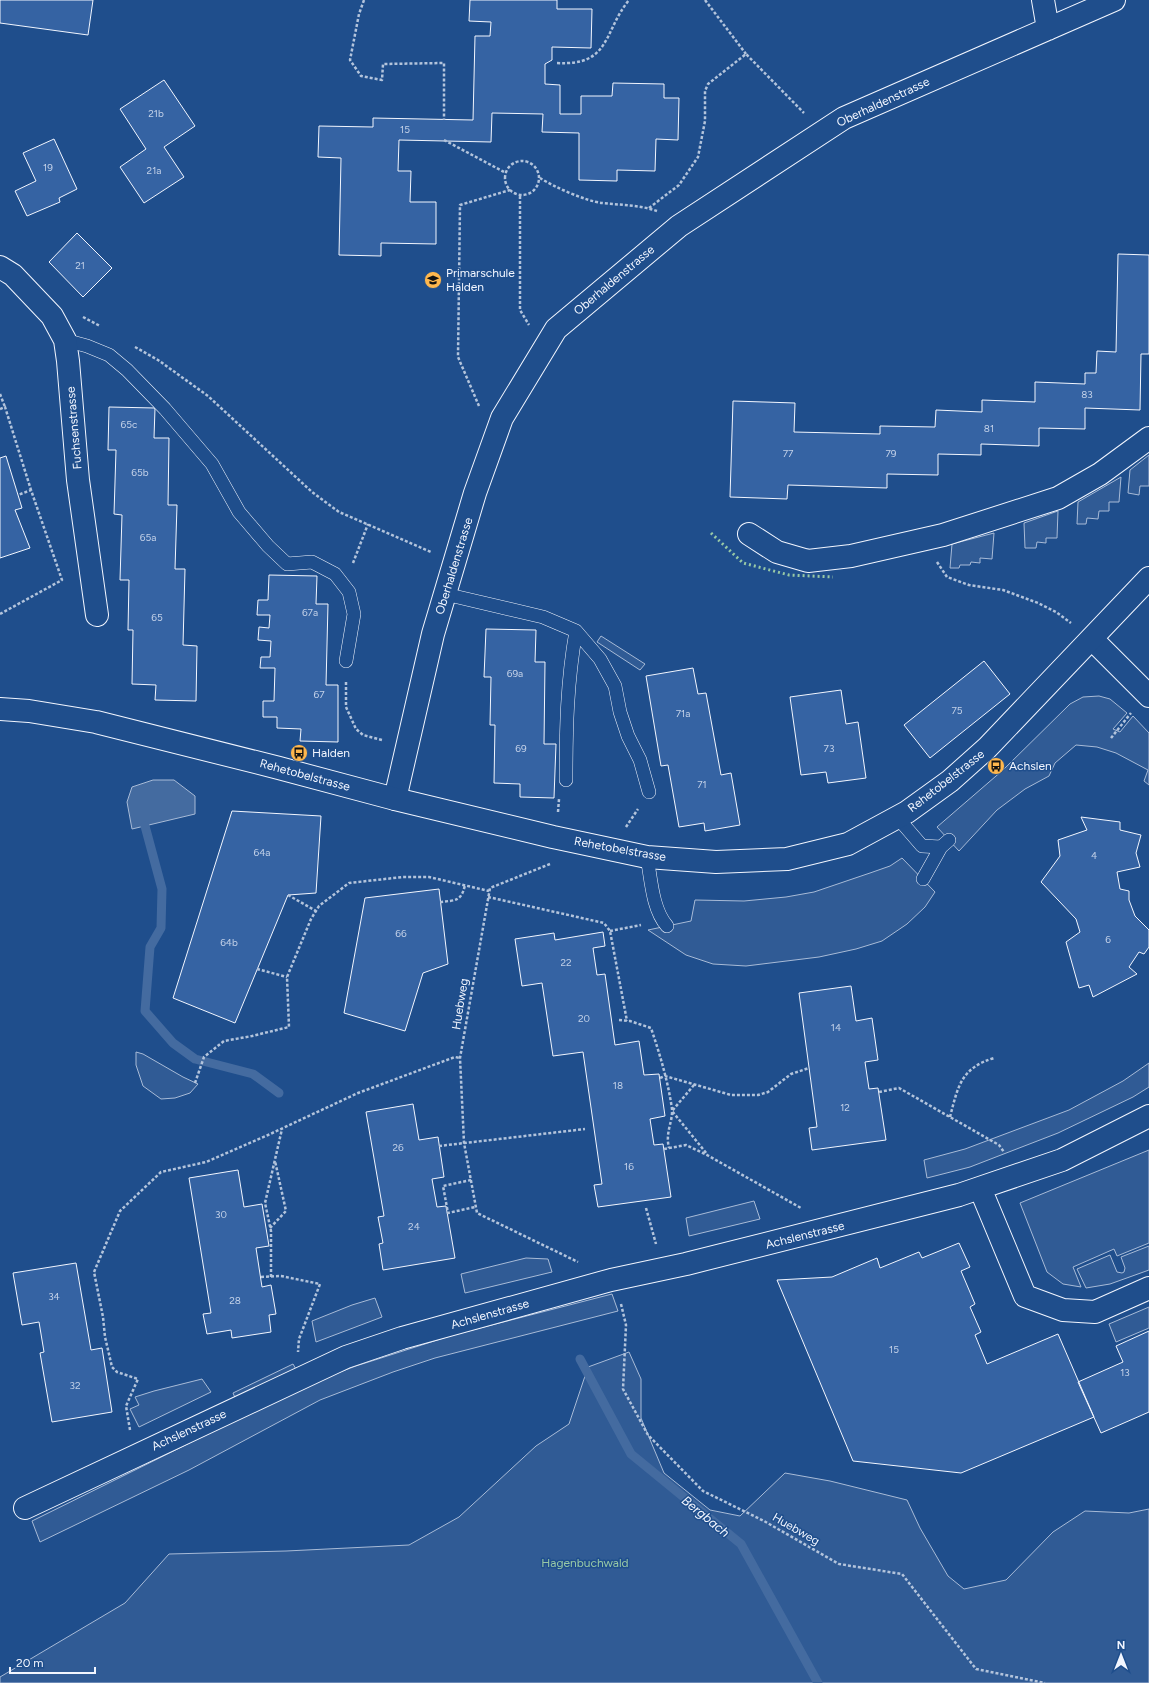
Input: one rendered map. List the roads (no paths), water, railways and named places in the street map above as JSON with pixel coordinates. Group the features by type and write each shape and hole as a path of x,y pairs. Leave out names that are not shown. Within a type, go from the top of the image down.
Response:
{"street":[{"path":"1042,0 1048,29"},
{"name":"Oberhaldenstrasse","path":"394,799 433,634 475,493 502,418 556,329 679,226 844,118 1114,0"},
{"name":"Fuchsenstrasse","path":"0,267 13,275 52,316 65,340 78,480 97,615"},
{"path":"749,534 777,552 808,561 851,556 943,535 1058,498 1100,474 1149,438"},
{"name":"Rehetobelstrasse","path":"0,709 28,711 96,722 279,768 394,799 553,837 647,856 716,862 787,859 848,844 908,812 950,780 987,748 1084,632 1149,578"},
{"path":"1084,632 1142,702"},
{"name":"Achslenstrasse","path":"25,1508 281,1387 360,1353 410,1336 611,1280 694,1263 980,1188 1062,1160 1149,1116"},
{"path":"980,1188 1025,1296 1063,1310 1095,1312 1149,1288"}],"lane":[{"path":"65,340 87,346 109,355 127,370 165,409 212,464 239,512 268,546 287,564 312,562 335,574 349,592 354,614 346,661"},
{"path":"445,594 543,617 576,631 600,660 615,686 620,712 628,736 640,760 649,792"},
{"path":"566,780 566,716 570,663 576,631"},
{"path":"897,817 922,846 945,844 923,879"},
{"path":"647,856 656,902 665,923"}],"waterway":[{"path":"145,826 162,889 161,928 150,947 145,1011 173,1043 195,1059 253,1074 279,1093"},
{"name":"Bergbach","path":"580,1359 631,1454 741,1544 818,1683"}],"place":[{"name":"Primarschule Halden","path":"433,280"},
{"name":"Halden","path":"299,753"},
{"name":"Achslen","path":"996,766"}],"park label":[{"name":"Hagenbuchwald","path":"585,1563"}]}
